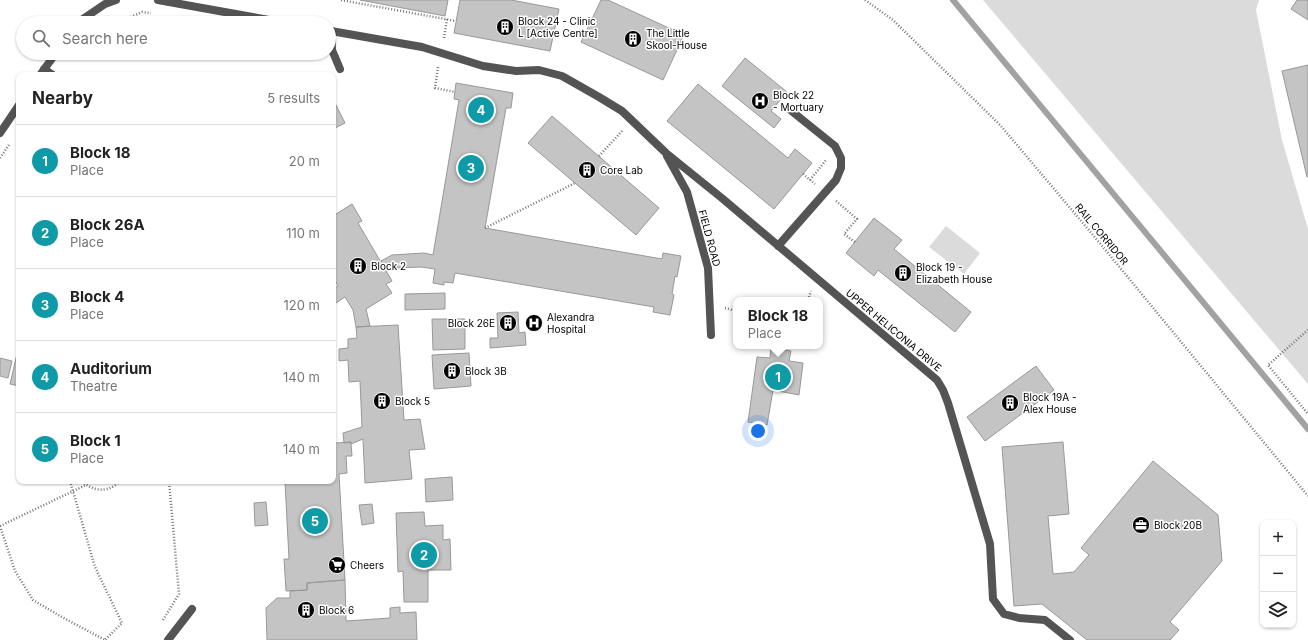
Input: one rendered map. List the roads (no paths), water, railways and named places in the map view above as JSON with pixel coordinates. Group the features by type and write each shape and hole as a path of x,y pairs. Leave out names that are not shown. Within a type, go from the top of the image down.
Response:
{"lane":[{"path":"87,16 105,4 116,0"},
{"path":"158,0 247,16"},
{"path":"336,32 422,47 483,66 516,71 539,70 562,76 622,111 666,153"},
{"path":"42,72 51,60"},
{"path":"336,60 340,69"},
{"path":"0,133 16,109"},
{"path":"778,246 836,180 841,168 841,158 835,146 789,109"},
{"name":"UPPER HELICONIA DRIVE","path":"666,153 723,199 937,380 948,403 990,544 993,599 1004,614 1019,618 1045,620 1070,640"},
{"name":"FIELD ROAD","path":"666,153 687,192 708,268 711,335"},
{"path":"168,640 192,609"}],"waterway":[{"path":"953,0 1308,429"}],"place":[{"name":"Block 24 - Clinic L [Active Centre]","path":"505,27"},
{"name":"The Little Skool-House","path":"633,39"},
{"name":"Block 22 - Mortuary","path":"760,101"},
{"name":"Auditorium","path":"481,110"},
{"name":"Block 4","path":"471,168"},
{"name":"Core Lab","path":"587,170"},
{"name":"Block 2","path":"358,266"},
{"name":"Block 19 - Elizabeth House","path":"903,273"},
{"name":"Block 26E","path":"508,323"},
{"name":"Alexandra Hospital","path":"534,323"},
{"name":"Block 3B","path":"452,371"},
{"name":"Block 18","path":"778,377"},
{"name":"Block 5","path":"382,401"},
{"name":"Block 19A - Alex House","path":"1010,403"},
{"name":"Block 1","path":"315,521"},
{"name":"Block 20B","path":"1141,525"},
{"name":"Block 26A","path":"424,555"},
{"name":"Cheers","path":"337,565"},
{"name":"Block 6","path":"306,610"}]}
